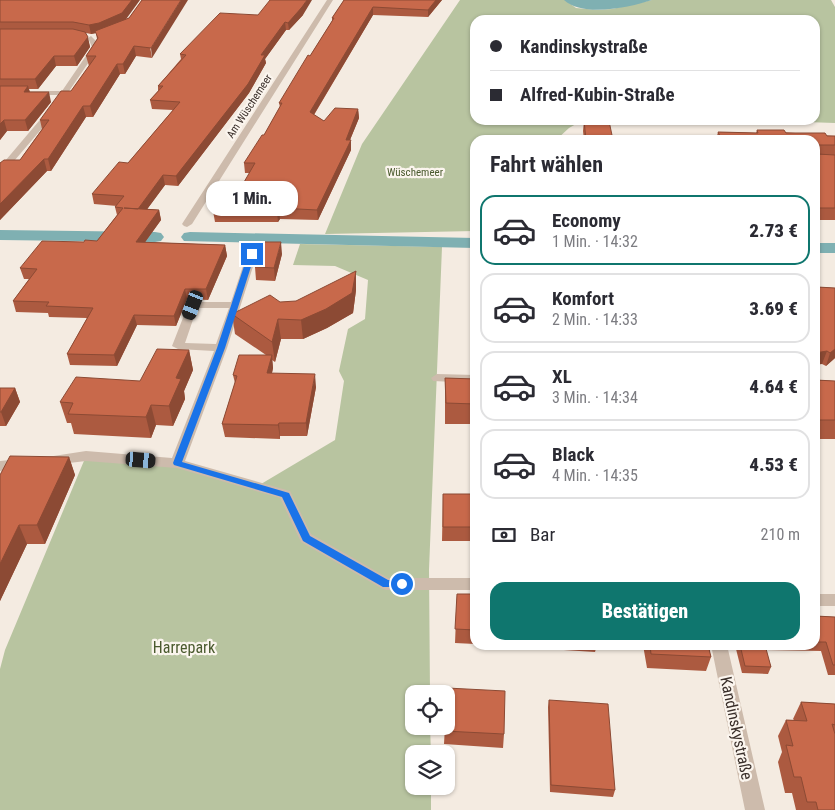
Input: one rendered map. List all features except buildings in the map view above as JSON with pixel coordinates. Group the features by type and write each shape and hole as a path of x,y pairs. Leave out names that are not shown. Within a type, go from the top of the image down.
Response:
{"street":[{"name":"Am Wüschemeer","path":"187,224 330,0"},
{"path":"0,172 3,165 64,93 95,47 90,37"},
{"path":"0,93 64,93"},
{"path":"177,463 221,348 252,254"},
{"path":"221,348 178,346 193,305 236,305"},
{"path":"437,378 470,379"},
{"path":"2,470 86,456 177,463 286,495 306,538 386,584 470,584"},
{"path":"820,600 835,600"},
{"name":"Kandinskystraße","path":"721,650 755,810"}],"green space":[{"name":"Wüschemeer","path":"460,0 565,0 576,8 597,10 612,9 652,0 831,0 835,7 835,123 820,122 820,15 470,15 470,125 574,125 561,135 470,135 470,231 325,234 362,144"},
{"name":"Harrepark","path":"300,244 442,247 429,570 430,685 405,685 405,735 430,735 431,745 405,745 405,795 431,795 431,810 0,810 0,669 5,650 86,456 177,463 256,487 335,440 344,381 339,371 348,329 365,319 368,280 335,266 293,265"}],"water":[{"path":"564,0 652,0 620,8 595,10 583,9"}],"waterway":[{"path":"0,235 155,237"},
{"path":"190,237 470,243"},
{"path":"820,248 835,248"}],"route":[{"path":"252,254 221,348 177,463 286,495 306,538 386,584 402,584"}]}
